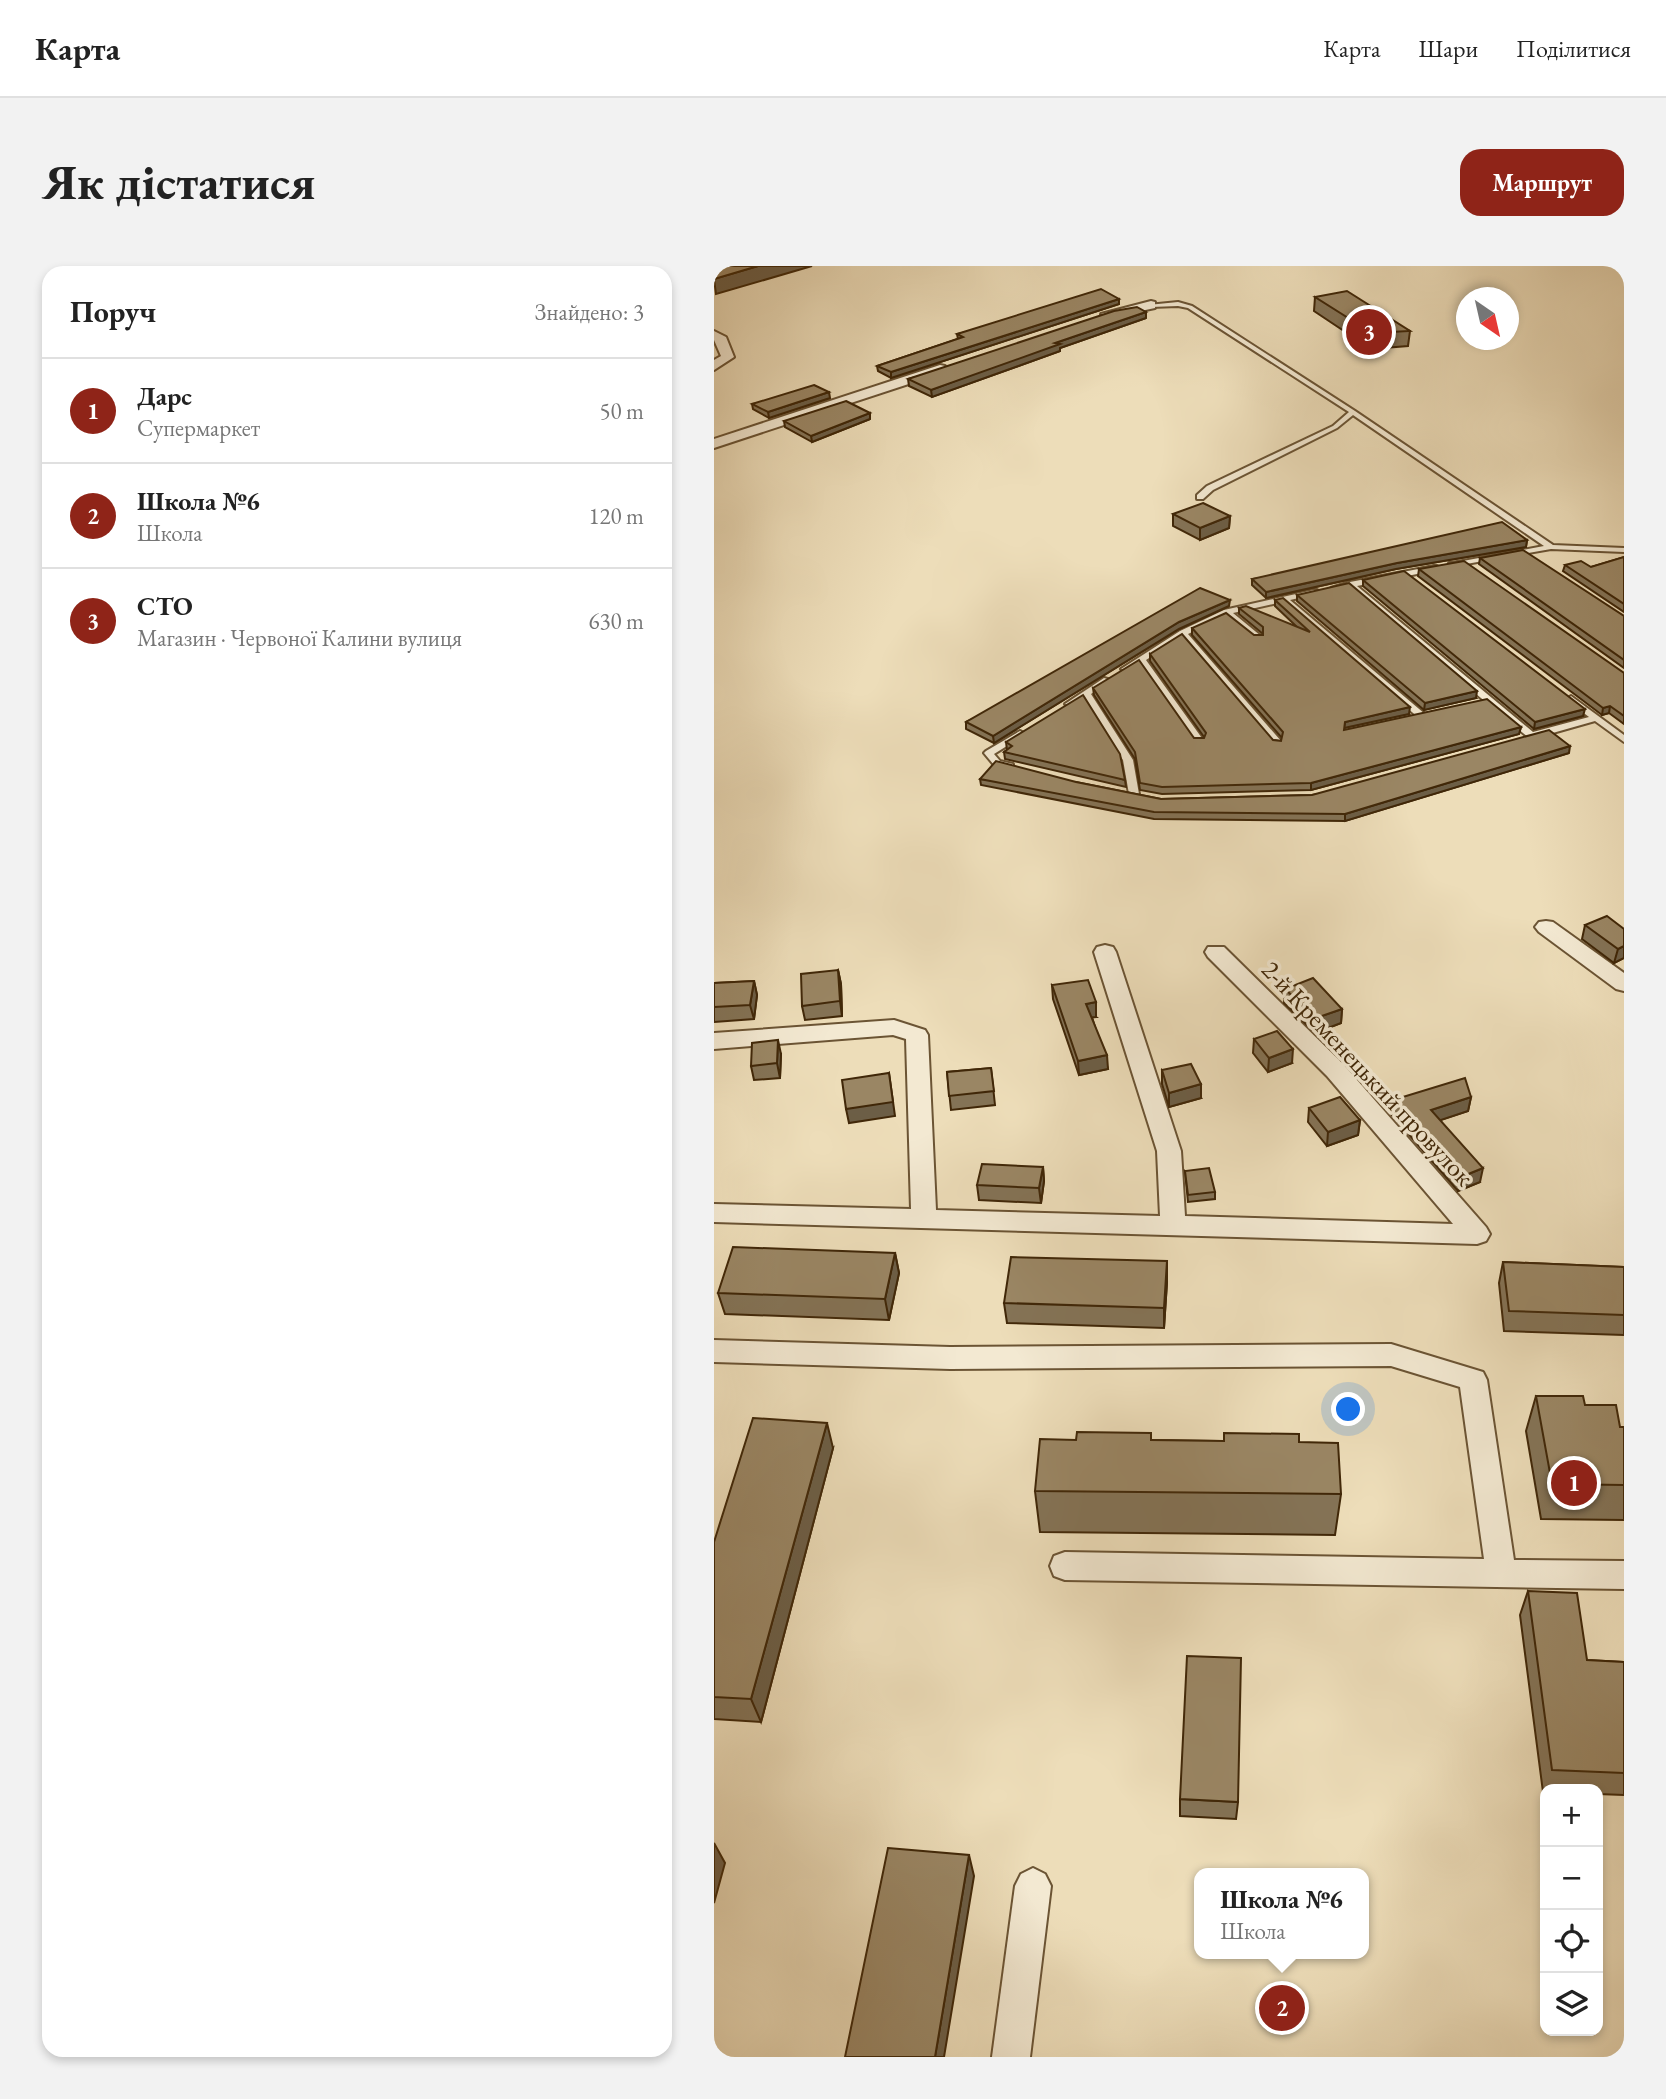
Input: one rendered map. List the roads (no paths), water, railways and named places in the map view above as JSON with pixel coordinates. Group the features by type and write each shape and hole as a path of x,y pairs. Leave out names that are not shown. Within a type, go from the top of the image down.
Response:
{"street":[{"path":"1099,316 1151,305"},
{"path":"714,335 722,340 728,357 714,366"},
{"path":"714,444 953,365"},
{"path":"1546,927 1624,984"},
{"path":"714,1213 1173,1226 1169,1151 1105,952"},
{"name":"2-й Кременецький провулок","path":"1173,1226 1478,1234 1335,1070 1216,952"},
{"path":"714,1041 894,1027 916,1035 924,1220"},
{"path":"714,1351 950,1358 1391,1355 1473,1380 1501,1573"},
{"path":"1065,1566 1624,1574"},
{"path":"1011,2057 1033,1885"}],"lane":[{"path":"1151,305 1178,304 1190,307 1353,412 1551,547"},
{"path":"1200,497 1210,488 1335,427 1353,412"},
{"path":"1064,707 1183,633 1227,612 1350,584 1551,547 1624,550"},
{"path":"1525,552 1536,559"},
{"path":"1465,562 1476,570"},
{"path":"1406,573 1416,581"},
{"path":"1350,584 1532,736"},
{"path":"1283,598 1422,716"},
{"path":"1227,612 1258,638"},
{"path":"1183,633 1278,743"},
{"path":"1141,659 1199,741"},
{"path":"1086,694 1128,760 1134,794"},
{"path":"1564,694 1624,739"},
{"path":"1476,703 1489,700"},
{"path":"1410,719 1435,713"},
{"path":"1519,739 1596,718"},
{"path":"1024,769 997,762 989,753 1032,726"},
{"path":"1123,792 1148,797"}],"place":[{"name":"СТО","path":"1369,332"},
{"name":"Дарс","path":"1574,1483"},
{"name":"Школа №6","path":"1282,2008"}]}
